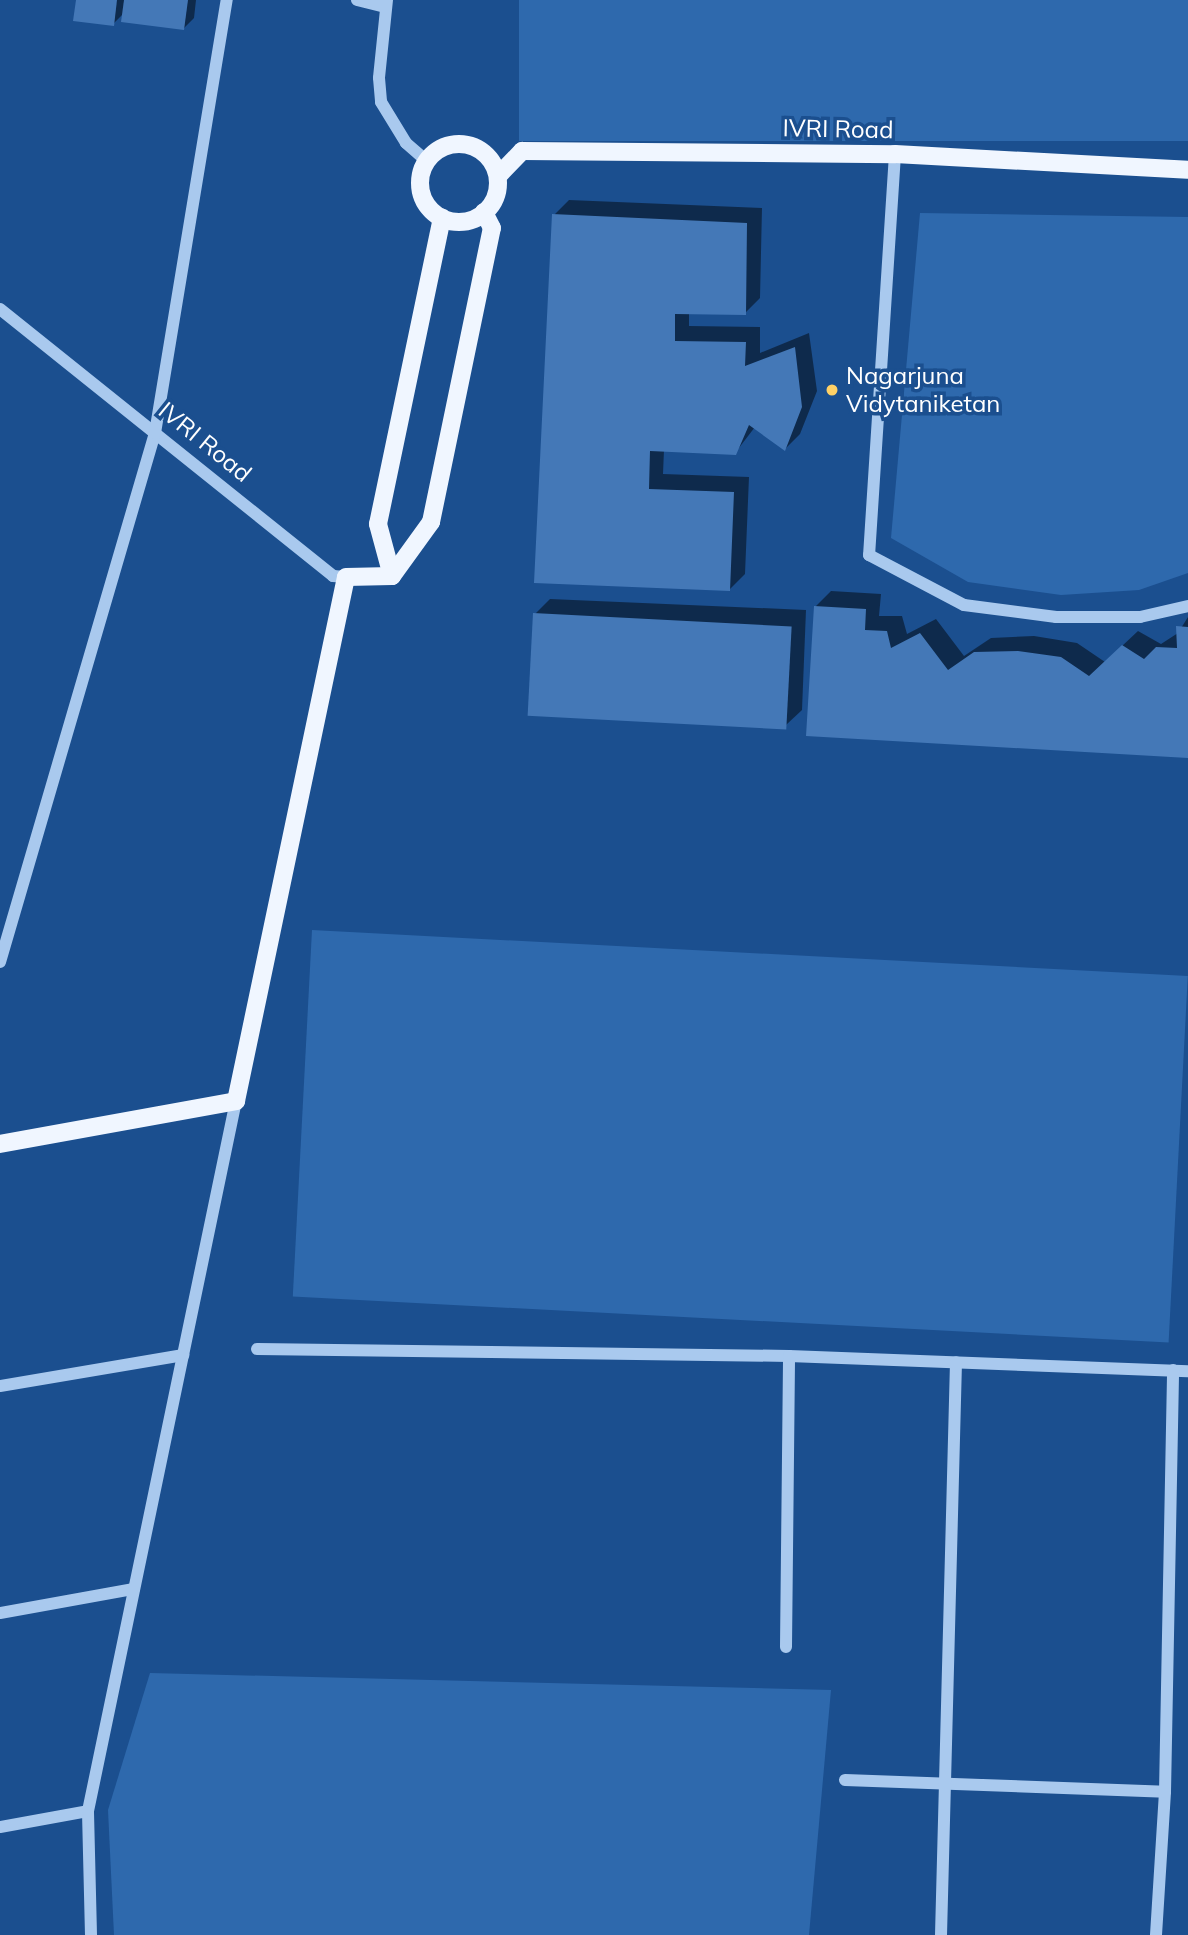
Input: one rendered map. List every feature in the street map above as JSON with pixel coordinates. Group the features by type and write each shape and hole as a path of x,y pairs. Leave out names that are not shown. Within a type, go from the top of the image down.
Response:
{"main road":[{"path":"392,576 431,522 492,228 484,212 469,221 442,218 424,200 420,188 427,161 445,146 472,146 484,153 498,176"},
{"name":"IVRI Road","path":"484,212 498,191 498,176 522,151 895,154 1188,170"},
{"path":"392,576 378,524 442,218"},
{"name":"IVRI Road","path":"346,577 392,576"},
{"path":"0,1144 236,1101 346,577"}],"street":[{"path":"0,962 155,433 227,0"},
{"path":"357,0 386,3 381,102 406,143 427,161"},
{"path":"895,154 869,555 964,605 1056,617 1140,617 1188,606"},
{"name":"IVRI Road","path":"0,309 333,576 346,577"},
{"path":"91,1935 88,1811 236,1101"},
{"path":"257,1349 789,1356 1188,1371"},
{"path":"0,1387 183,1355"},
{"path":"786,1647 789,1356"},
{"path":"941,1935 956,1362"},
{"path":"1156,1935 1165,1792 1173,1370"},
{"path":"0,1613 134,1589"},
{"path":"845,1780 1165,1792"},
{"path":"0,1827 88,1811"}],"shaded area":[{"path":"519,0 1188,0 1188,141 519,141"},
{"path":"920,213 1188,217 1188,573 1139,590 1061,595 968,582 891,538"},
{"path":"312,930 1188,976 1169,1342 293,1296"},
{"path":"150,1673 831,1690 809,1935 114,1935 108,1810"}],"building":[{"path":"76,0 117,0 114,26 73,21"},
{"path":"124,0 188,0 184,30 121,22"},
{"path":"552,214 747,223 746,315 675,314 675,341 746,342 745,366 795,347 802,407 785,451 749,425 736,455 650,451 649,489 734,492 730,591 534,583"},
{"path":"814,606 866,609 865,630 887,631 891,648 920,633 948,670 974,652 1018,651 1061,657 1089,676 1122,645 1144,659 1156,647 1177,648 1176,626 1188,627 1188,758 806,736"},
{"path":"533,613 792,627 786,729 528,716"}],"place":[{"name":"Nagarjuna Vidytaniketan","path":"832,390"}]}
